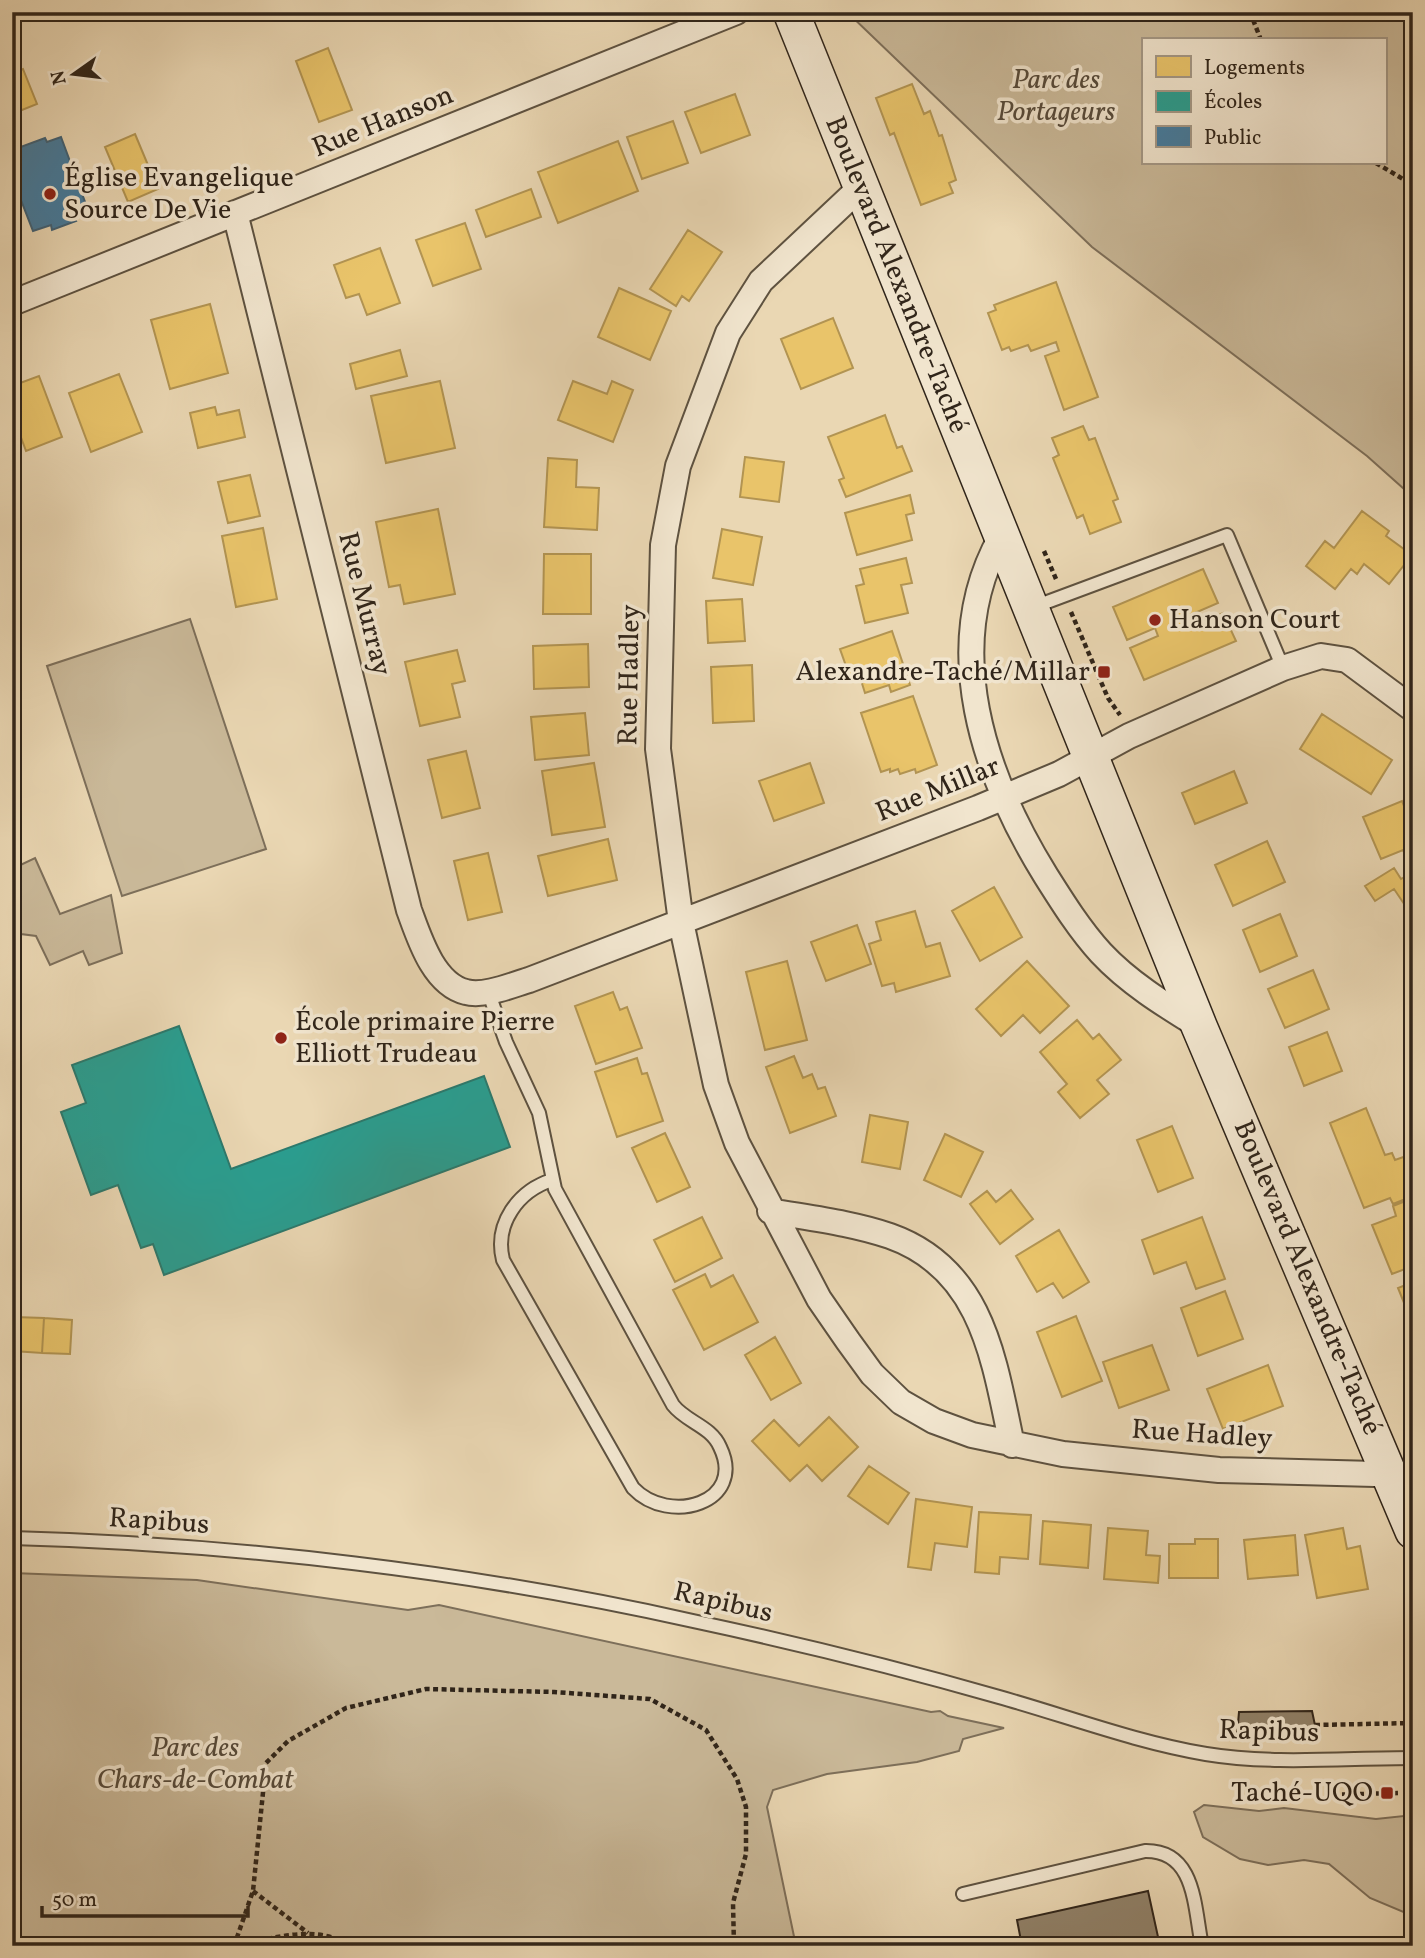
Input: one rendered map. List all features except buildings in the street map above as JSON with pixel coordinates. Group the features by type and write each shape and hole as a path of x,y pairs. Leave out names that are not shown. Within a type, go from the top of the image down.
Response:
{"main road":[{"name":"Boulevard Alexandre-Taché","path":"791,12 1199,1026 1401,1475 1413,1531"}],"street":[{"name":"Rue Hanson","path":"12,303 736,12"},
{"name":"Rue Hadley","path":"861,187 761,281 728,333 702,395 678,466 663,545 658,749 681,922 716,1084 737,1143 818,1299 872,1374 901,1402 934,1421 1012,1445 1063,1454 1219,1470 1401,1475"},
{"name":"Rue Murray","path":"234,213 409,910 423,947 443,978 477,991"},
{"path":"1001,537 985,566 976,598 970,665 974,699 1003,797 1018,831 1068,912 1101,953 1158,1001 1199,1026"},
{"name":"Rue Millar","path":"477,991 529,980 1003,797 1091,757 1129,736 1283,668 1321,656 1347,660 1413,709"},
{"path":"770,1211 889,1236 931,1256 960,1286 982,1325 994,1360 1012,1445"}],"lane":[{"path":"1030,608 1227,535 1283,668"},
{"path":"477,991 506,1042 539,1114 552,1180 673,1405 683,1416 713,1436 721,1449 723,1478 716,1491 703,1503 684,1508 661,1506 637,1492 630,1484 503,1260 502,1234 514,1206 531,1189 552,1180"},
{"name":"Rapibus","path":"12,1538 217,1550 498,1586 658,1613 784,1642 999,1697 1184,1750 1248,1759 1413,1758"},
{"path":"963,1894 1145,1851 1158,1851 1170,1854 1186,1874 1202,1946"}],"path":[{"path":"1250,12 1260,38"},
{"path":"1378,164 1413,185"},
{"path":"350,1946 340,1939 308,1933 234,1946 253,1891 266,1763 288,1741 346,1707 426,1689 554,1692 650,1699 706,1730 737,1779 746,1807 746,1854 733,1903 734,1946"},
{"path":"1315,1725 1413,1723"},
{"path":"1325,1795 1398,1793"},
{"path":"253,1891 308,1933"}],"green space":[{"name":"Parc des Portageurs","path":"847,12 1413,12 1413,497 1367,456 1092,247"},
{"path":"190,619 266,849 122,896 47,666"},
{"path":"35,858 60,914 111,895 122,953 89,965 83,951 50,965 36,936 21,934 12,902 12,869"},
{"name":"Parc des Chars-de-Combat","path":"12,1573 197,1580 408,1610 439,1605 931,1712 940,1711 948,1716 1004,1728 963,1739 959,1751 917,1762 827,1774 773,1790 767,1807 796,1946 12,1946"},
{"path":"1204,1805 1259,1811 1284,1808 1376,1819 1413,1815 1413,1916 1370,1898 1329,1864 1304,1860 1268,1865 1240,1859 1203,1837 1194,1812"}],"place":[{"name":"Église Evangelique Source De Vie","path":"50,194"},
{"name":"Hanson Court","path":"1155,620"},
{"name":"Alexandre-Taché/Millar","path":"1104,672"},
{"name":"École primaire Pierre Elliott Trudeau","path":"281,1038"},
{"name":"Taché-UQO","path":"1387,1793"}]}
